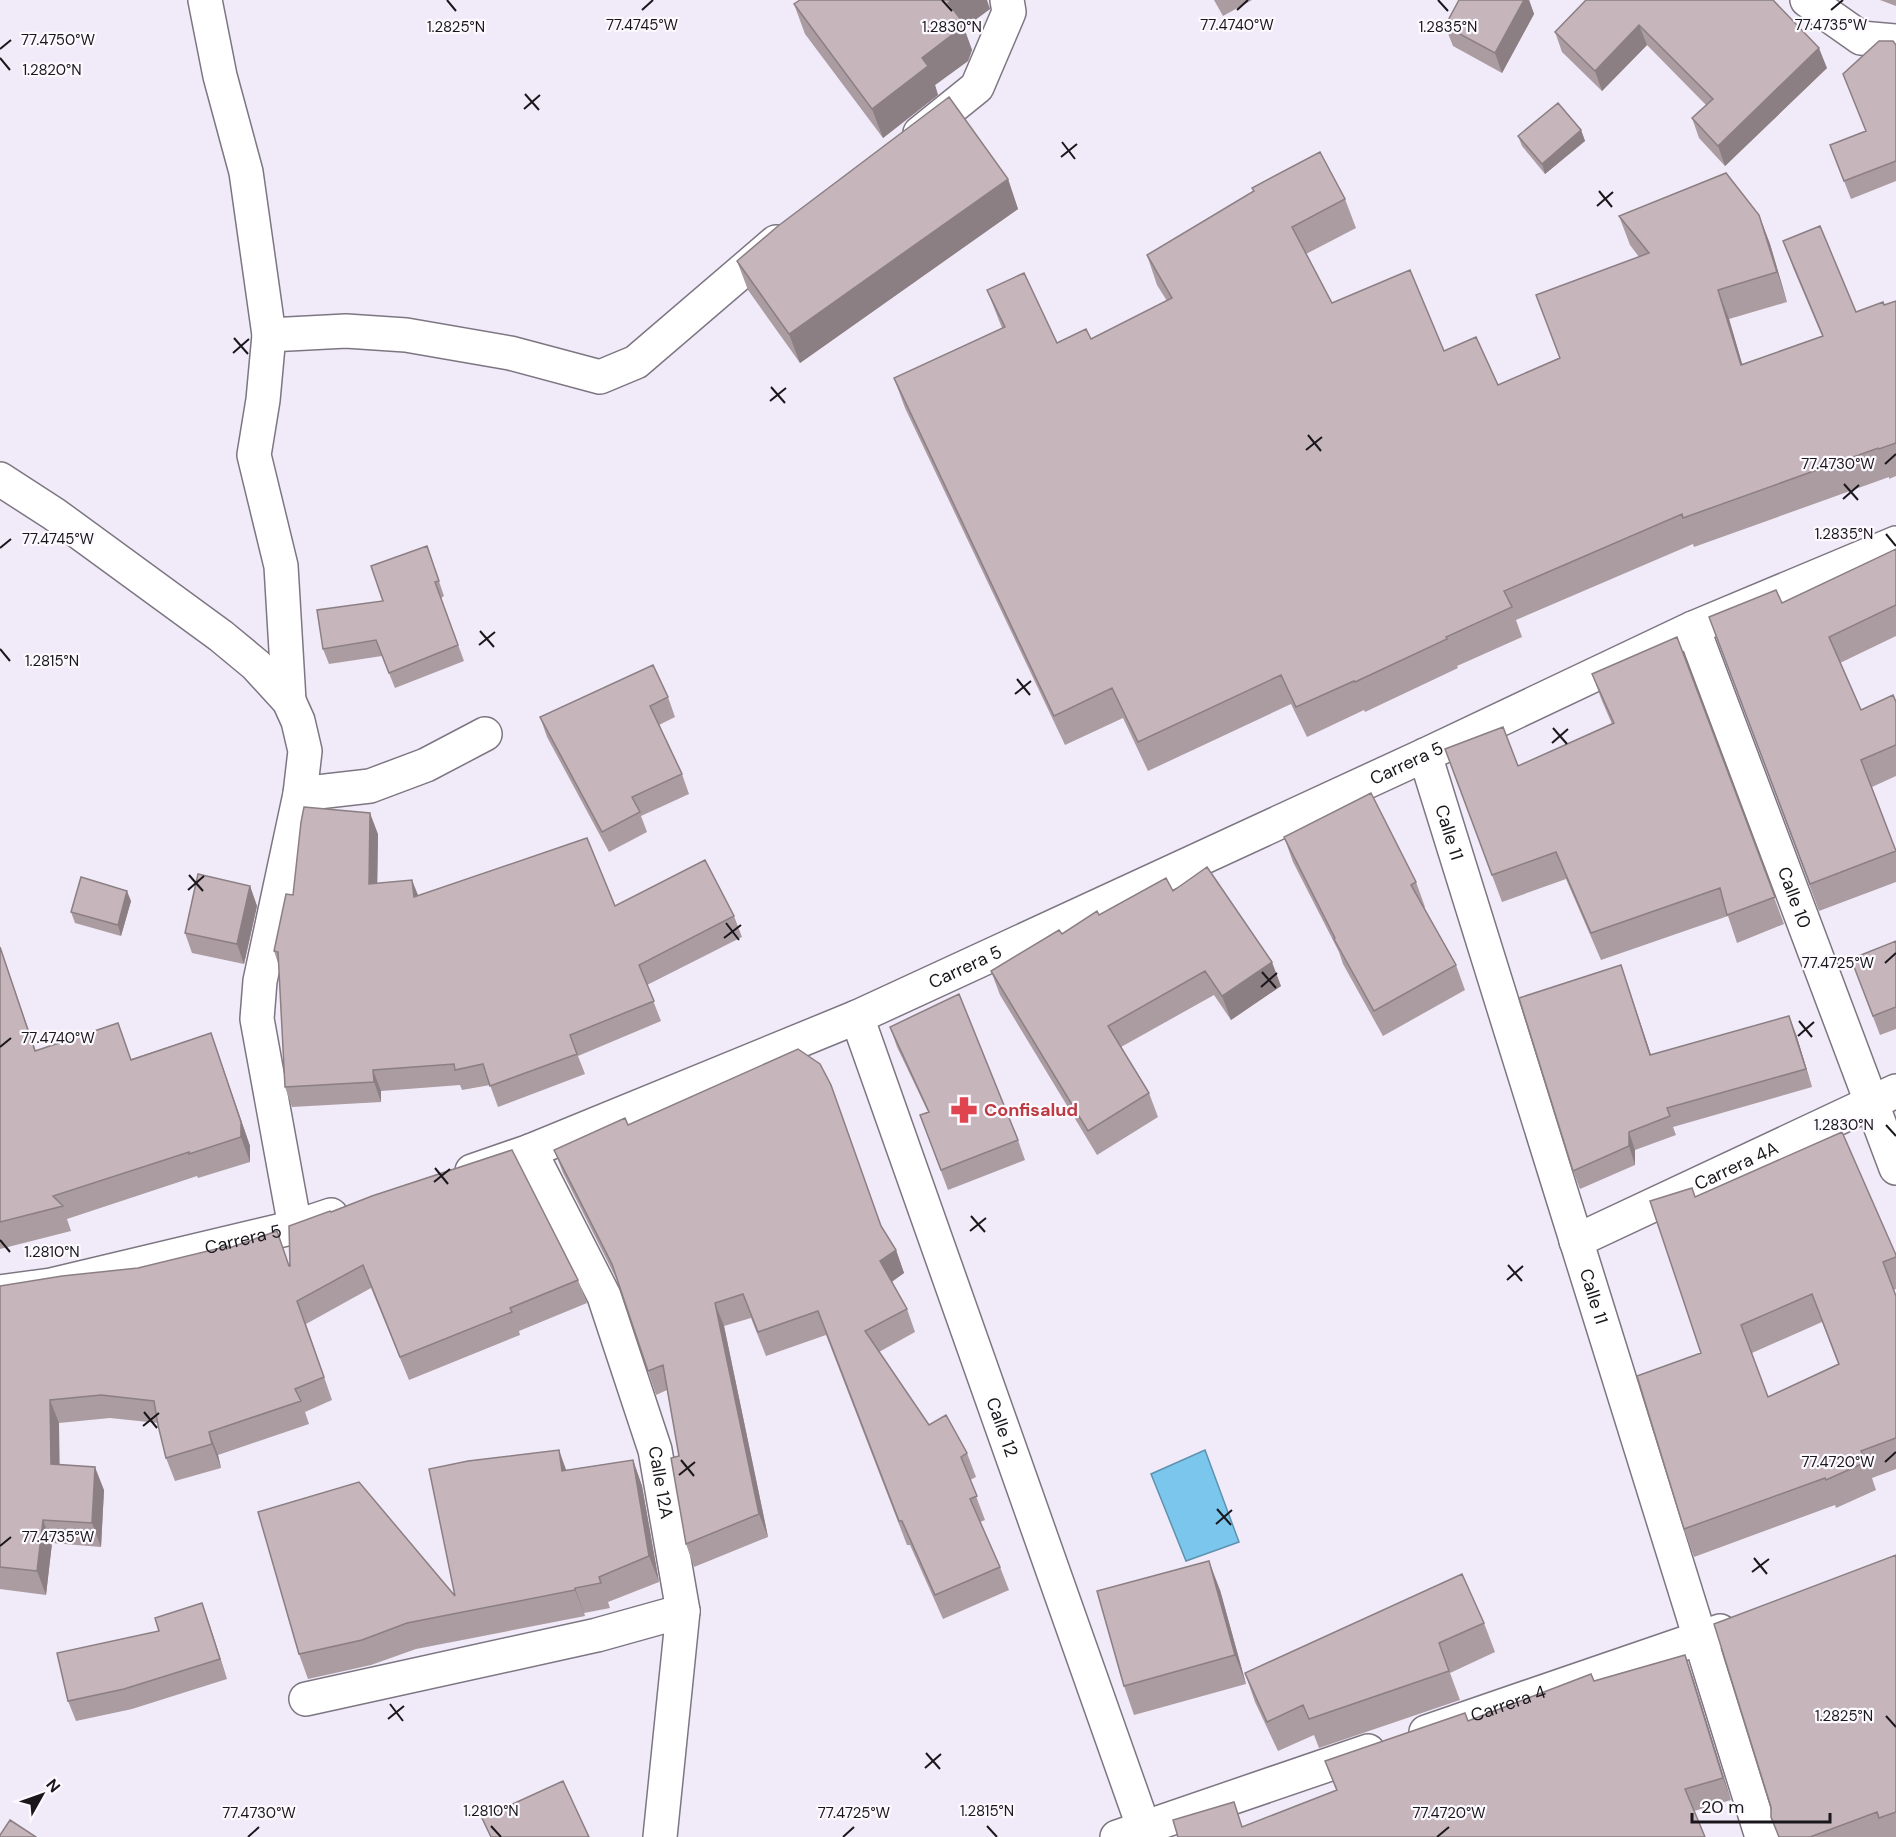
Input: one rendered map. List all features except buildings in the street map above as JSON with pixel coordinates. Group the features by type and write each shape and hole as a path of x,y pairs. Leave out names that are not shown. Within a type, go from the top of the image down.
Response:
{"street":[{"path":"205,0 220,76 246,172 269,335 263,400 254,455 281,566 289,701"},
{"path":"896,152 977,87 1009,12 1007,0"},
{"path":"1807,0 1860,38 1896,41"},
{"path":"269,335 346,331 406,335 510,353 600,377 636,362 679,323 795,228"},
{"path":"0,479 54,514 256,665 289,701 298,721 305,751 300,794 260,981 258,1019 295,1227"},
{"name":"Carrera 5","path":"441,1180 530,1151 857,1017 1694,628 1896,543"},
{"name":"Calle 10","path":"1694,628 1884,1097 1896,1168"},
{"path":"300,794 370,786 426,765 485,734"},
{"name":"Calle 11","path":"1425,755 1762,1837"},
{"name":"Calle 12","path":"857,1017 1136,1834"},
{"name":"Carrera 4A","path":"1576,1241 1884,1097"},
{"name":"Calle 12A","path":"530,1151 604,1296 655,1450 683,1611 660,1837"},
{"name":"Carrera 5","path":"0,1292 51,1285 295,1227 362,1205"},
{"path":"306,1699 597,1635 683,1611"},
{"name":"Carrera 4","path":"1136,1834 1744,1622"}],"water":[{"path":"1205,1450 1239,1542 1186,1561 1151,1474"}],"place":[{"name":"Confisalud","path":"964,1110"}]}
